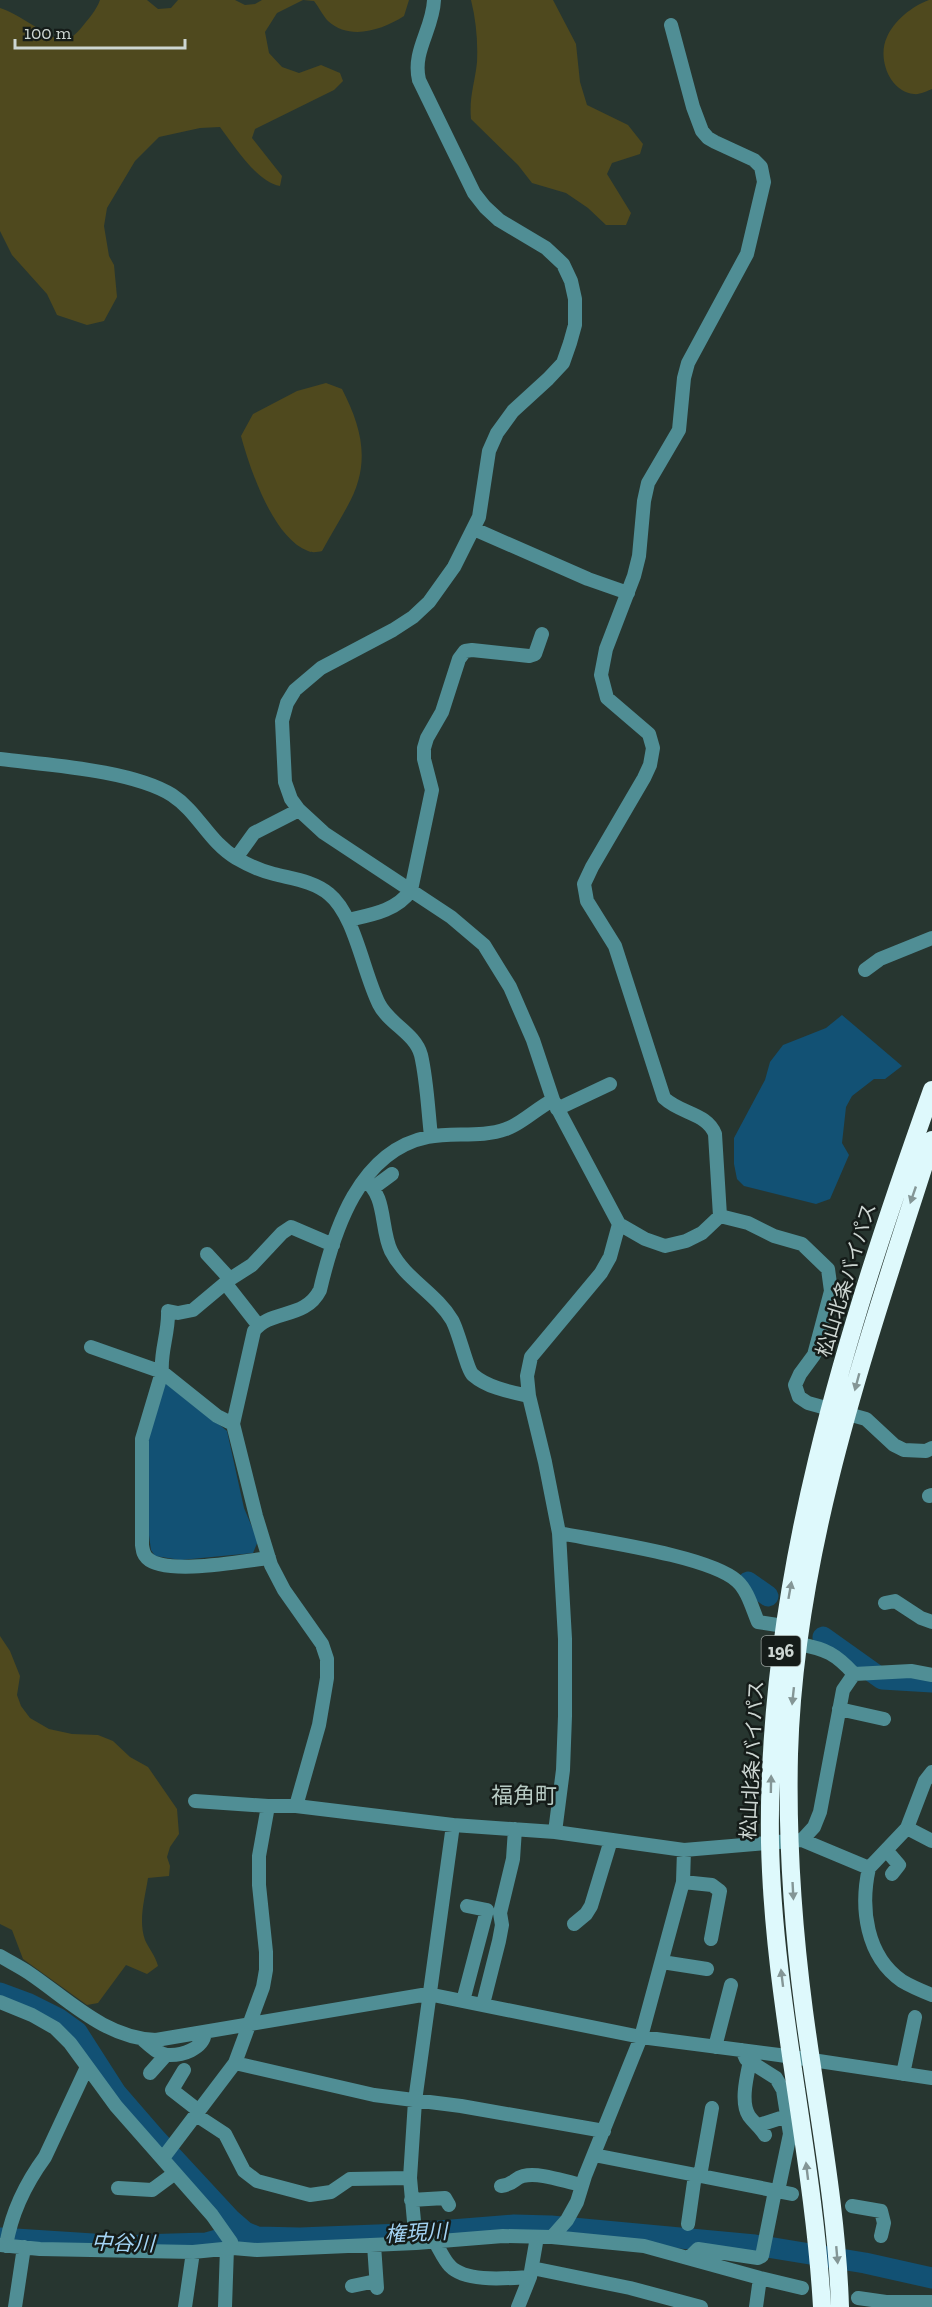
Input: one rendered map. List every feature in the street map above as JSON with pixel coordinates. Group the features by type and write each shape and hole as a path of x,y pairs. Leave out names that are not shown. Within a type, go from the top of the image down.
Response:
{"highway":[{"name":"松山北条バイパス","path":"822,2307 815,2229 776,1930 770,1844 771,1756 784,1626 829,1410 881,1242 932,1090"},
{"name":"松山北条バイパス","path":"840,2307 835,2231 795,1926 796,1841 789,1756 792,1697 810,1569 827,1493 894,1255 932,1140"}],"street":[{"path":"434,0 430,26 417,55 416,68 426,96 474,193 485,207 499,219 546,248 563,264 576,299 575,325 562,363 513,411 496,433 489,451 474,529 443,584 413,617 365,646 321,668 295,690 287,703 282,721 285,782 291,799 299,810 324,833 411,890 470,932 484,945 510,987 533,1040 555,1105 619,1224 645,1239 665,1246 686,1241 702,1233 720,1216"},
{"path":"671,25 693,107 702,131 715,142 754,160 761,167 764,182 747,254 688,363 684,378 679,430 648,483 639,556 628,593 606,649 601,675 607,698 649,734 653,748 644,778 584,884 587,901 615,946 664,1098 674,1107 704,1119 711,1125 715,1134 720,1216"},
{"path":"474,529 588,579 628,593"},
{"path":"348,920 389,908 407,896 411,890 432,790 424,759 424,748 442,712 459,659 465,651 472,650 529,656 535,654 542,634"},
{"path":"0,759 112,775 158,788 183,804 220,847 236,858 272,874 321,888 339,903 354,933 364,968 382,1009 411,1037 421,1055 431,1136"},
{"path":"236,858 254,833 299,810"},
{"path":"865,970 880,959 932,938"},
{"path":"529,1396 483,1382 469,1371 462,1344 444,1308 416,1281 392,1252 381,1210 369,1184 367,1173 393,1151 418,1139 508,1129 535,1109 555,1105 609,1084"},
{"path":"297,1806 319,1725 327,1677 327,1659 322,1644 284,1590 269,1558 233,1424 254,1331 258,1325 301,1309 315,1300 338,1230 369,1184 392,1174"},
{"path":"720,1216 748,1223 774,1236 802,1244 828,1269 831,1291 814,1355 795,1385 800,1397 808,1403 866,1419 894,1445 904,1450 920,1451 932,1448"},
{"path":"555,1832 563,1770 565,1716 565,1639 559,1533 529,1396 527,1376 531,1357 601,1273 610,1257 619,1224"},
{"path":"269,1558 185,1568 156,1564 148,1560 143,1554 142,1438 162,1372 169,1326 168,1311 178,1313 193,1310 228,1281 252,1265 282,1233 291,1227 333,1245"},
{"path":"207,1254 258,1325"},
{"path":"91,1347 162,1372 218,1416 233,1424"},
{"path":"559,1533 670,1555 724,1571 738,1582 758,1622 784,1626"},
{"path":"885,1603 895,1601 921,1618 932,1622"},
{"path":"799,1644 829,1652 866,1672 911,1671 932,1675"},
{"path":"796,1841 814,1827 820,1812 843,1689 866,1672"},
{"path":"839,1709 884,1719"},
{"path":"932,1772 925,1780 907,1828 869,1868 865,1889 865,1905 872,1943 879,1957 902,1981 932,1995"},
{"path":"195,1800 297,1806 453,1825 555,1832 684,1850 796,1841 869,1868"},
{"path":"162,2158 235,2063 263,1987 266,1970 259,1866 268,1806"},
{"path":"416,2242 410,2178 415,2101 453,1825"},
{"path":"907,1828 932,1841"},
{"path":"483,2004 502,1925 500,1912 513,1859 514,1829"},
{"path":"574,1924 586,1914 591,1906 611,1840"},
{"path":"553,2235 567,2220 577,2202 641,2037 683,1882 684,1850"},
{"path":"887,1851 899,1865 892,1874"},
{"path":"683,1882 712,1885 720,1891 711,1940"},
{"path":"463,2001 487,1910 467,1906"},
{"path":"0,1956 107,2028 142,2039 156,2040 205,2033 428,1994 641,2037 715,2047 746,2056 792,2057 932,2078"},
{"path":"662,1962 707,1970"},
{"path":"715,2047 731,1985"},
{"path":"0,2002 32,2015 55,2028 70,2043 116,2106 176,2174 229,2243 225,2307"},
{"path":"903,2074 916,2017"},
{"path":"142,2039 155,2050 166,2055 189,2051 200,2046 204,2041 205,2033"},
{"path":"150,2073 166,2055"},
{"path":"690,2257 698,2249 758,2258 762,2256 765,2239 782,2192 790,2134 783,2090 776,2078 746,2056"},
{"path":"746,2056 747,2109 750,2117 762,2130 787,2116"},
{"path":"235,2063 374,2095 461,2106 603,2131"},
{"path":"87,2067 45,2157 15,2212 5,2243 24,2247 193,2252 229,2243 257,2250 553,2235 644,2246 802,2288"},
{"path":"184,2070 172,2090 225,2134 243,2171 257,2181 310,2195 331,2192 350,2179 410,2178"},
{"path":"688,2224 712,2108"},
{"path":"594,2155 782,2192"},
{"path":"118,2188 152,2190 176,2174"},
{"path":"501,2186 511,2185 519,2177 531,2176 582,2185"},
{"path":"411,2200 445,2198 448,2205"},
{"path":"852,2206 881,2211 884,2223 881,2236"},
{"path":"518,2307 531,2273 537,2237"},
{"path":"435,2242 449,2272 480,2277 531,2273 630,2288 701,2307"},
{"path":"352,2286 376,2285 374,2245"},
{"path":"15,2307 24,2247"},
{"path":"185,2307 193,2252"},
{"path":"756,2307 759,2278"},
{"path":"858,2298 886,2302 932,2302"}],"shaded area":[{"path":"100,0 147,0 158,9 171,8 178,0 235,0 245,5 255,4 262,0 303,0 277,13 265,32 269,53 282,67 299,73 321,65 340,73 343,81 334,90 255,129 252,138 282,176 280,186 271,183 255,171 220,127 200,128 159,137 135,161 107,208 104,226 109,256 114,265 117,297 104,321 87,325 57,315 47,294 12,255 0,231 0,8 51,36 66,40 80,29"},
{"path":"303,0 409,0 404,16 386,26 356,32 337,27 326,19 314,1"},
{"path":"471,0 553,0 576,44 580,82 587,105 628,125 643,144 640,154 612,163 607,174 631,213 626,225 606,225 588,208 566,193 532,183 518,165 471,119 477,38"},
{"path":"932,0 932,89 914,94 898,87 887,72 883,54 884,45 890,31 904,15"},
{"path":"326,383 342,389 349,404 359,433 362,462 355,492 347,507 322,551 313,552 295,544 274,518 250,466 241,436 253,414 297,391"},
{"path":"0,1636 10,1651 20,1676 17,1695 21,1706 30,1718 49,1729 72,1734 98,1735 113,1741 130,1757 148,1767 177,1809 179,1834 170,1847 167,1857 170,1866 169,1876 148,1878 143,1909 142,1925 145,1940 158,1966 147,1974 126,1965 98,2003 87,2005 23,1959 12,1930 0,1924"}],"water":[{"path":"842,1015 902,1066 885,1079 874,1079 852,1096 846,1107 842,1143 849,1155 830,1199 816,1204 744,1186 737,1179 734,1164 734,1138 765,1080 770,1062 783,1045 826,1028"},
{"path":"169,1383 227,1431 244,1508 258,1541 253,1553 181,1560 155,1556 151,1550 148,1528 148,1440 163,1384"}],"waterway":[{"path":"748,1582 768,1596"},
{"path":"823,1637 882,1679 932,1682"},
{"name":"権現川","path":"0,1993 59,2019 77,2032 116,2093 155,2138 230,2219 245,2232 257,2237 300,2238 402,2234 514,2225 551,2226 755,2245 865,2263 932,2278"},
{"name":"中谷川","path":"139,2245 206,2243 245,2232"},
{"name":"中谷川","path":"0,2238 93,2244"}],"district":[{"name":"福角町","path":"524,1795"}]}
